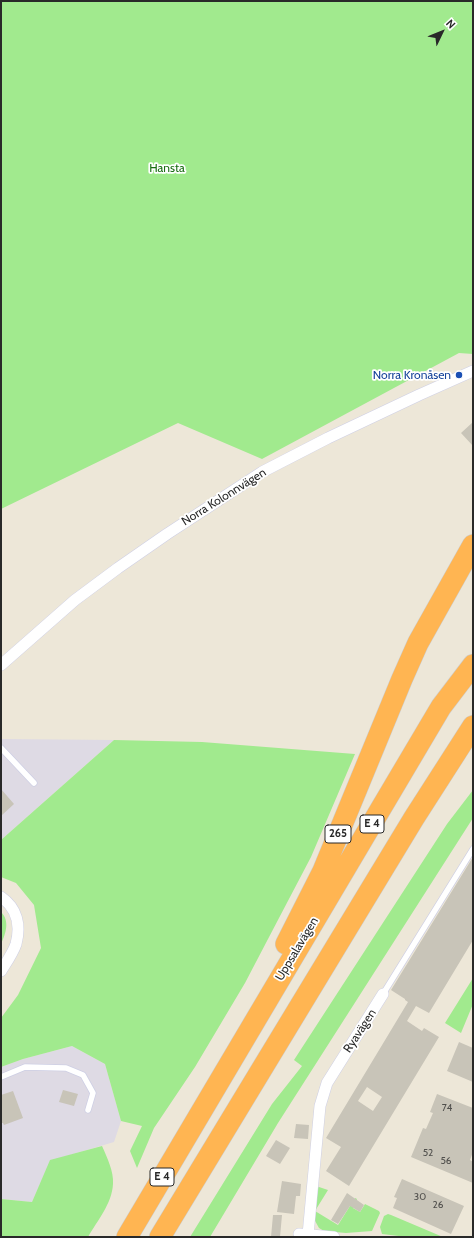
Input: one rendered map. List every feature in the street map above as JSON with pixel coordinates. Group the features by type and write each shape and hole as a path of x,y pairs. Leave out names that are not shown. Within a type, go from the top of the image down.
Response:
{"highway":[{"name":"265","path":"198,1117 323,871 402,678 418,643 473,545"},
{"name":"Uppsalavägen","path":"126,1237 441,708 473,665"},
{"name":"E 4","path":"160,1237 414,818 473,726"},
{"path":"414,818 434,797 473,744"}],"street":[{"name":"Norra Kolonnvägen","path":"1,665 74,600 167,534 262,472 419,394 473,370"},
{"path":"1,897 8,901 16,913 18,925 16,944 1,971"},
{"name":"Ryavägen","path":"334,1237 304,1234 320,1106 327,1083 383,994"}],"lane":[{"path":"1,748 34,783"},
{"name":"Ryavägen","path":"383,994 473,849"},
{"path":"1,1077 25,1067 66,1068 83,1075 93,1093 88,1110"}],"shaded area":[{"path":"1,739 114,740 1,840"},
{"path":"72,1046 105,1064 121,1121 114,1142 50,1161 32,1202 1,1199 1,1067 23,1059"}],"green space":[{"name":"Hansta","path":"1,1 473,1 473,354 459,353 262,459 178,423 1,509"},
{"path":"114,740 202,742 355,754 311,857 245,983 195,1067 154,1128 137,1168 130,1151 142,1126 121,1121 105,1064 72,1046 23,1059 1,1067 1,1018 18,995 41,948 34,905 16,883 1,877 1,840"},
{"path":"473,790 473,818 278,1123 210,1237 190,1237 272,1104 302,1066 294,1060 447,824"},
{"path":"1,912 6,919 6,931 1,944"},
{"path":"473,978 473,1004 461,1033 445,1023"},
{"path":"102,1146 110,1165 113,1179 112,1191 104,1212 88,1237 1,1237 1,1199 32,1202 50,1160"},
{"path":"319,1187 328,1190 315,1211 338,1225 355,1198 357,1199 353,1208 360,1212 365,1204 379,1211 380,1213 372,1231 346,1233 324,1231 319,1228 314,1219 317,1188"},
{"path":"388,1214 443,1237 407,1237 382,1234 380,1227 384,1216"}],"building":[{"path":"473,422 473,446 461,433"},
{"path":"1,789 14,804 1,816"},
{"path":"473,857 473,940 429,1013 416,1006 407,1021 422,1031 424,1028 439,1037 349,1186 326,1171 341,1147 326,1138 408,1002 391,990","holes":["367,1087 382,1097 373,1111 358,1101"]},
{"path":"459,1042 473,1048 473,1082 447,1071"},
{"path":"63,1090 78,1094 74,1106 59,1102"},
{"path":"13,1091 23,1118 4,1125 1,1123 1,1095"},
{"path":"437,1094 473,1108 473,1152 470,1160 473,1162 473,1183 411,1157 423,1128 426,1129 433,1113 430,1112"},
{"path":"296,1124 309,1125 308,1139 294,1138"},
{"path":"276,1140 290,1148 280,1164 266,1156"},
{"path":"402,1179 464,1206 451,1234 393,1208 397,1198 394,1197"},
{"path":"282,1181 301,1184 300,1196 296,1196 294,1214 277,1212"},
{"path":"347,1193 364,1205 360,1212 350,1206 338,1224 331,1220"},
{"path":"273,1215 282,1215 280,1237 271,1237"}],"place":[{"name":"Norra Kronåsen","path":"459,375"}]}
